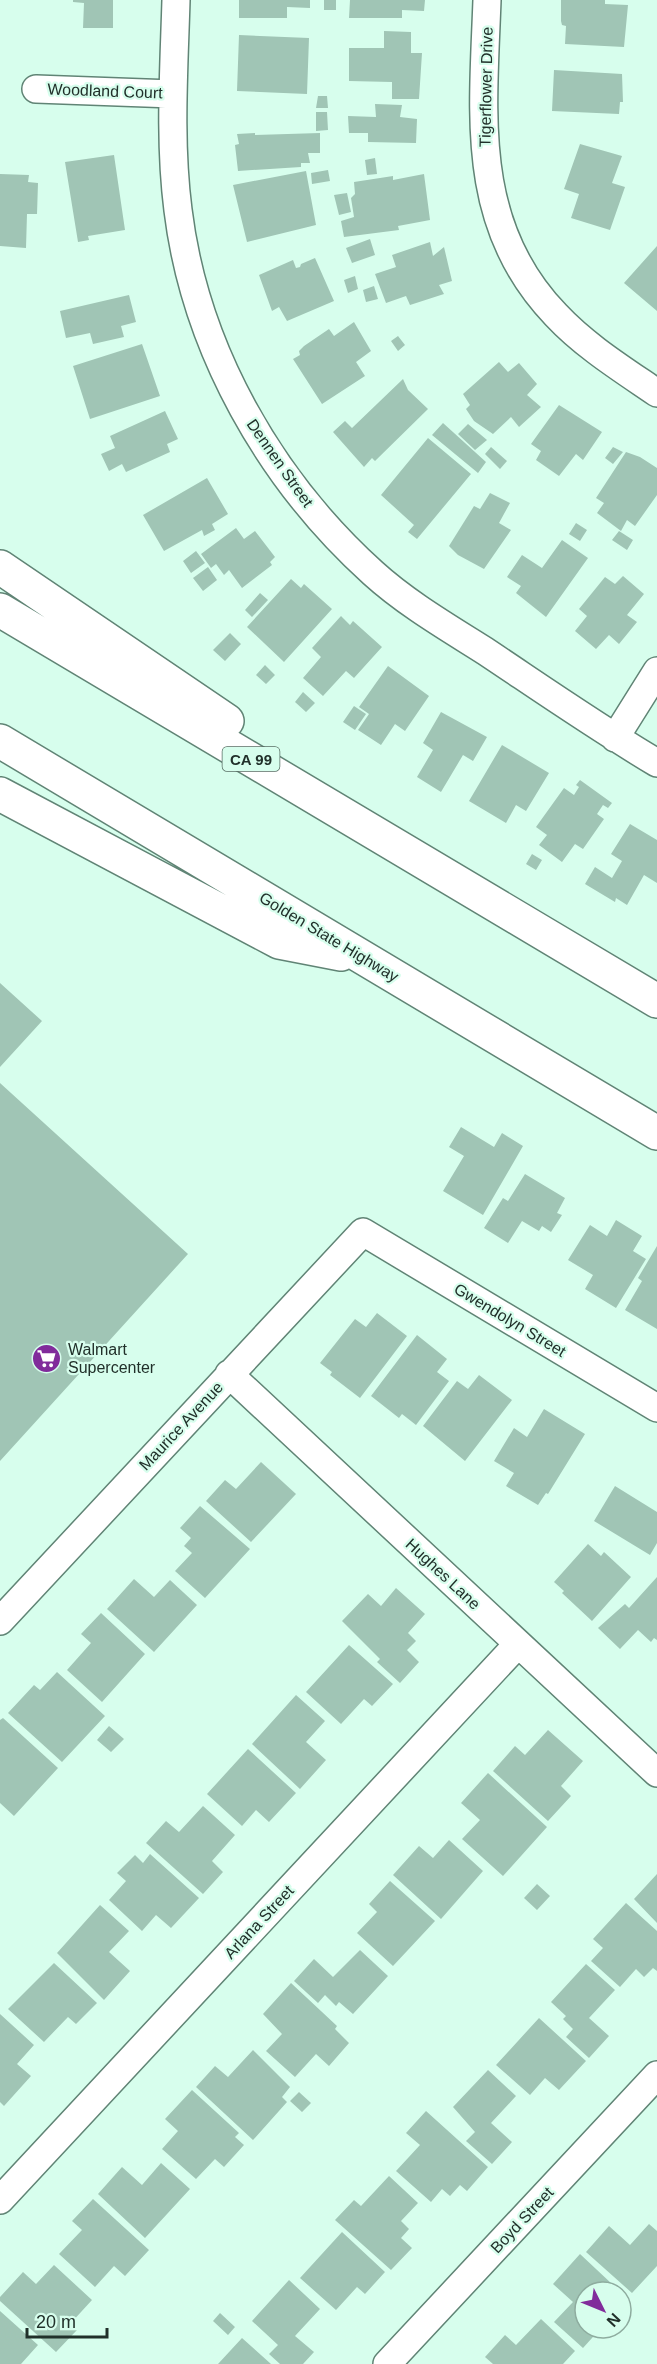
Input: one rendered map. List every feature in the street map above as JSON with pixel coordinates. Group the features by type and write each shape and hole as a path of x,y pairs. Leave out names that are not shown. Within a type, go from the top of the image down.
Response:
{"highway":[{"path":"0,567 502,907"},
{"name":"CA 99","path":"0,610 657,1000"},
{"name":"Golden State Highway","path":"0,741 657,1133"},
{"path":"0,794 279,942 364,958"}],"street":[{"name":"Dennen Street","path":"176,0 172,150 178,212 193,283 208,332 228,380 257,434 292,486 332,534 400,596 615,738 657,763"},
{"name":"Tigerflower Drive","path":"487,0 483,118 485,162 494,205 509,246 528,280 555,314 586,344 657,393"},
{"name":"Woodland Court","path":"36,89 173,94"},
{"path":"615,738 657,671"},
{"name":"Maurice Avenue","path":"0,1621 363,1232"},
{"name":"Gwendolyn Street","path":"363,1232 657,1408"},
{"name":"Hughes Lane","path":"230,1374 657,1773"},
{"name":"Arlana Street","path":"0,2200 518,1644"},
{"name":"Boyd Street","path":"387,2364 657,2075"}],"building":[{"path":"73,0 113,0 113,28 83,28 84,3 73,2"},
{"path":"239,0 310,0 310,8 287,7 287,18 239,18"},
{"path":"324,0 336,0 336,10 324,10"},
{"path":"350,0 425,0 424,11 402,10 402,18 349,18"},
{"path":"561,0 605,0 605,4 628,5 624,47 565,44 566,26 562,25 561,21"},
{"path":"384,31 411,32 411,53 422,53 419,99 392,99 392,82 349,81 349,48 384,48"},
{"path":"239,35 309,38 307,94 237,91"},
{"path":"554,70 622,74 623,102 620,102 619,114 552,111"},
{"path":"318,96 327,96 328,108 316,108"},
{"path":"375,104 402,105 400,117 417,119 416,143 368,142 368,133 349,133 348,116 376,117"},
{"path":"316,112 327,112 328,130 316,131"},
{"path":"255,133 255,135 320,133 320,153 308,153 310,163 301,163 301,167 238,171 235,145 239,144 237,134"},
{"path":"580,144 622,156 612,183 625,187 610,230 571,218 579,194 564,189"},
{"path":"114,155 125,230 88,236 89,240 78,242 65,162"},
{"path":"375,158 377,174 367,175 365,160"},
{"path":"328,170 330,181 312,184 311,173"},
{"path":"306,171 316,225 247,242 233,185"},
{"path":"0,174 29,175 28,182 38,183 37,214 27,214 26,248 0,246"},
{"path":"424,174 430,220 398,226 399,230 344,237 341,221 354,217 351,198 355,194 354,182 393,176 393,180"},
{"path":"347,193 351,212 339,215 334,195"},
{"path":"370,239 375,255 352,263 346,248"},
{"path":"430,242 433,256 444,247 452,281 439,285 444,294 410,305 406,296 386,303 375,274 396,267 392,255"},
{"path":"657,246 657,311 624,283"},
{"path":"315,258 334,301 287,321 279,307 272,311 259,275 293,260 296,268"},
{"path":"355,276 358,289 348,293 344,280"},
{"path":"374,286 378,299 366,302 363,290"},
{"path":"129,295 136,322 121,326 124,337 93,344 90,333 66,338 60,311"},
{"path":"354,322 371,351 356,362 365,376 322,404 293,359 300,355 299,351 304,346 329,329 334,336"},
{"path":"398,336 405,345 398,351 391,341"},
{"path":"142,344 160,396 90,419 73,366"},
{"path":"499,362 508,372 519,363 537,384 527,395 541,407 519,427 511,417 493,434 474,421 466,409 470,405 463,394"},
{"path":"403,379 408,390 428,409 375,461 372,458 364,467 333,432 345,421 352,428"},
{"path":"559,405 602,432 583,460 576,454 559,476 536,460 541,451 531,444"},
{"path":"165,411 178,439 167,444 170,452 126,472 122,464 109,471 101,454 115,448 110,436"},
{"path":"443,423 486,462 478,473 432,435"},
{"path":"468,424 487,440 475,450 458,434"},
{"path":"428,438 471,474 417,539 408,532 414,525 381,495"},
{"path":"491,447 507,461 500,469 485,454"},
{"path":"613,447 623,452 613,464 605,458"},
{"path":"626,452 640,457 657,468 657,495 635,526 627,520 621,531 597,513 604,503 596,498"},
{"path":"207,478 228,514 212,524 215,530 204,536 202,530 164,551 143,515"},
{"path":"490,493 510,503 499,523 511,530 484,569 458,555 449,546 474,506 480,509"},
{"path":"576,523 587,530 580,541 569,534"},
{"path":"236,528 244,539 255,531 275,557 270,562 272,565 242,588 229,570 224,575 216,564 211,568 201,554"},
{"path":"619,531 633,540 627,550 612,540"},
{"path":"562,540 588,558 546,617 516,593 521,586 507,577 522,555 542,568"},
{"path":"196,551 205,563 191,573 183,561"},
{"path":"208,567 217,580 203,591 193,578"},
{"path":"623,576 644,594 627,615 637,622 619,644 609,635 596,649 575,631 587,616 579,609 605,577 615,584"},
{"path":"291,579 301,588 304,584 332,609 284,662 247,627"},
{"path":"260,593 268,600 252,617 245,610"},
{"path":"341,616 350,625 353,621 382,647 354,678 346,671 323,696 303,678 321,657 312,648"},
{"path":"230,633 241,644 225,661 213,650"},
{"path":"265,665 275,675 266,684 256,675"},
{"path":"388,666 429,696 405,731 395,724 381,745 358,730 369,714 359,707"},
{"path":"303,692 315,703 306,712 295,702"},
{"path":"354,706 366,714 355,730 343,722"},
{"path":"441,712 487,737 473,761 463,755 441,792 417,777 433,750 423,743"},
{"path":"502,745 549,773 526,811 516,805 506,823 469,801"},
{"path":"580,780 612,803 608,808 603,805 597,814 604,819 583,849 575,844 562,862 539,845 547,835 536,827 564,788 574,795 579,787 576,785"},
{"path":"630,824 657,840 657,883 644,875 627,905 616,898 615,902 585,884 595,867 612,878 622,861 611,854"},
{"path":"532,854 542,860 536,870 526,864"},
{"path":"0,983 42,1021 0,1067"},
{"name":"Walmart Supercenter","path":"0,1083 188,1254 0,1461"},
{"path":"461,1127 494,1147 502,1133 523,1146 483,1215 443,1191 464,1156 449,1147"},
{"path":"525,1174 565,1198 557,1213 562,1215 551,1232 542,1226 539,1231 522,1221 508,1243 484,1228 503,1198 508,1201"},
{"path":"616,1220 642,1236 633,1251 646,1259 616,1308 585,1289 593,1275 568,1260 590,1225 607,1236"},
{"path":"657,1246 657,1329 625,1310 642,1281 638,1278"},
{"path":"377,1313 407,1336 360,1398 330,1375 332,1372 320,1363 355,1319 366,1327"},
{"path":"417,1335 447,1359 437,1372 449,1381 416,1425 402,1414 399,1418 371,1396"},
{"path":"479,1375 512,1400 465,1461 423,1426 457,1381 468,1389"},
{"path":"544,1409 585,1434 548,1494 546,1493 538,1505 506,1486 514,1473 494,1461 514,1428 527,1437"},
{"path":"261,1462 296,1494 251,1542 206,1501 225,1480 236,1489"},
{"path":"615,1486 657,1512 657,1543 650,1555 594,1521"},
{"path":"200,1506 250,1549 205,1598 175,1571 192,1553 184,1546 191,1538 180,1528"},
{"path":"588,1544 601,1556 604,1552 631,1577 592,1621 562,1593 564,1591 554,1582"},
{"path":"657,1577 657,1640 654,1638 651,1642 638,1630 620,1649 598,1628 625,1604 629,1608"},
{"path":"134,1579 154,1597 170,1580 197,1605 154,1652 107,1609"},
{"path":"396,1588 425,1614 408,1633 416,1641 407,1650 419,1662 400,1683 377,1662 380,1659 342,1621 368,1594 381,1606"},
{"path":"101,1613 145,1654 102,1702 67,1670 91,1643 81,1634"},
{"path":"349,1645 393,1684 372,1706 364,1699 341,1724 306,1692"},
{"path":"57,1672 105,1716 62,1762 8,1713 34,1685 40,1690"},
{"path":"296,1695 325,1721 306,1742 326,1760 300,1789 252,1744"},
{"path":"3,1718 58,1768 14,1816 0,1803 0,1720"},
{"path":"109,1726 124,1739 111,1752 97,1740"},
{"path":"548,1730 583,1761 561,1786 571,1796 548,1821 493,1771 515,1746 525,1755"},
{"path":"248,1749 296,1793 269,1822 256,1810 242,1826 207,1794"},
{"path":"488,1773 547,1827 503,1876 462,1839 480,1820 461,1803"},
{"path":"203,1806 235,1835 212,1861 223,1872 203,1894 146,1843 166,1821 179,1832"},
{"path":"449,1840 483,1871 441,1919 393,1875 419,1846 433,1858"},
{"path":"150,1854 199,1898 171,1928 156,1915 142,1931 109,1900 126,1881 117,1873 135,1855 143,1863"},
{"path":"657,1874 657,1923 634,1899"},
{"path":"390,1881 435,1921 393,1966 357,1933 377,1912 369,1904"},
{"path":"537,1884 550,1896 537,1910 524,1898"},
{"path":"626,1903 657,1931 657,1971 653,1968 644,1977 636,1969 620,1987 591,1961 603,1948 593,1939"},
{"path":"100,1905 129,1931 109,1952 130,1971 104,2000 57,1953"},
{"path":"360,1950 388,1976 353,2014 339,2002 336,2006 325,1995 318,2003 294,1981 314,1959 333,1977"},
{"path":"54,1963 97,2003 76,2024 68,2017 44,2042 8,2009"},
{"path":"586,1964 615,1990 589,2018 609,2036 589,2058 566,2037 573,2029 563,2019 566,2016 551,2002"},
{"path":"291,1983 337,2026 335,2029 349,2043 329,2066 316,2054 295,2077 266,2051 282,2034 263,2014"},
{"path":"0,2014 34,2045 17,2064 31,2076 4,2106 0,2102"},
{"path":"539,2018 586,2061 559,2090 545,2078 530,2095 496,2065"},
{"path":"253,2050 290,2087 282,2097 287,2102 253,2140 196,2087 215,2066 228,2077"},
{"path":"488,2070 516,2096 491,2123 512,2142 492,2164 466,2141 475,2132 453,2107"},
{"path":"192,2090 239,2133 235,2137 244,2145 224,2167 215,2159 196,2179 162,2149 178,2131 165,2119"},
{"path":"299,2092 311,2103 302,2112 290,2101"},
{"path":"426,2111 488,2167 467,2191 460,2185 450,2196 442,2189 431,2202 396,2171 420,2145 406,2133"},
{"path":"161,2163 190,2189 145,2238 98,2194 122,2167 142,2185"},
{"path":"389,2176 418,2203 401,2221 409,2229 401,2238 412,2248 391,2270 335,2220 354,2200 361,2206"},
{"path":"93,2199 149,2250 125,2276 114,2266 95,2287 59,2254 82,2230 72,2221"},
{"path":"649,2224 657,2231 657,2266 633,2292 633,2280 617,2280 586,2252 609,2226 630,2245"},
{"path":"342,2232 385,2272 365,2294 357,2287 336,2310 300,2278"},
{"path":"580,2254 608,2280 573,2280 573,2302 553,2284"},
{"path":"54,2265 92,2300 70,2324 77,2330 56,2352 0,2301 0,2297 23,2272 36,2284"},
{"path":"289,2280 320,2309 295,2336 314,2352 303,2364 280,2364 269,2354 278,2345 252,2321"},
{"path":"573,2302 573,2339 554,2322"},
{"path":"0,2311 38,2345 21,2364 0,2364"},
{"path":"220,2313 235,2327 228,2335 213,2321"},
{"path":"541,2319 575,2351 563,2364 493,2364 485,2357 505,2335 516,2345"},
{"path":"242,2338 271,2364 218,2364"},
{"path":"574,2340 590,2340 583,2348"}],"place":[{"name":"Walmart Supercenter","path":"47,1358"}]}
